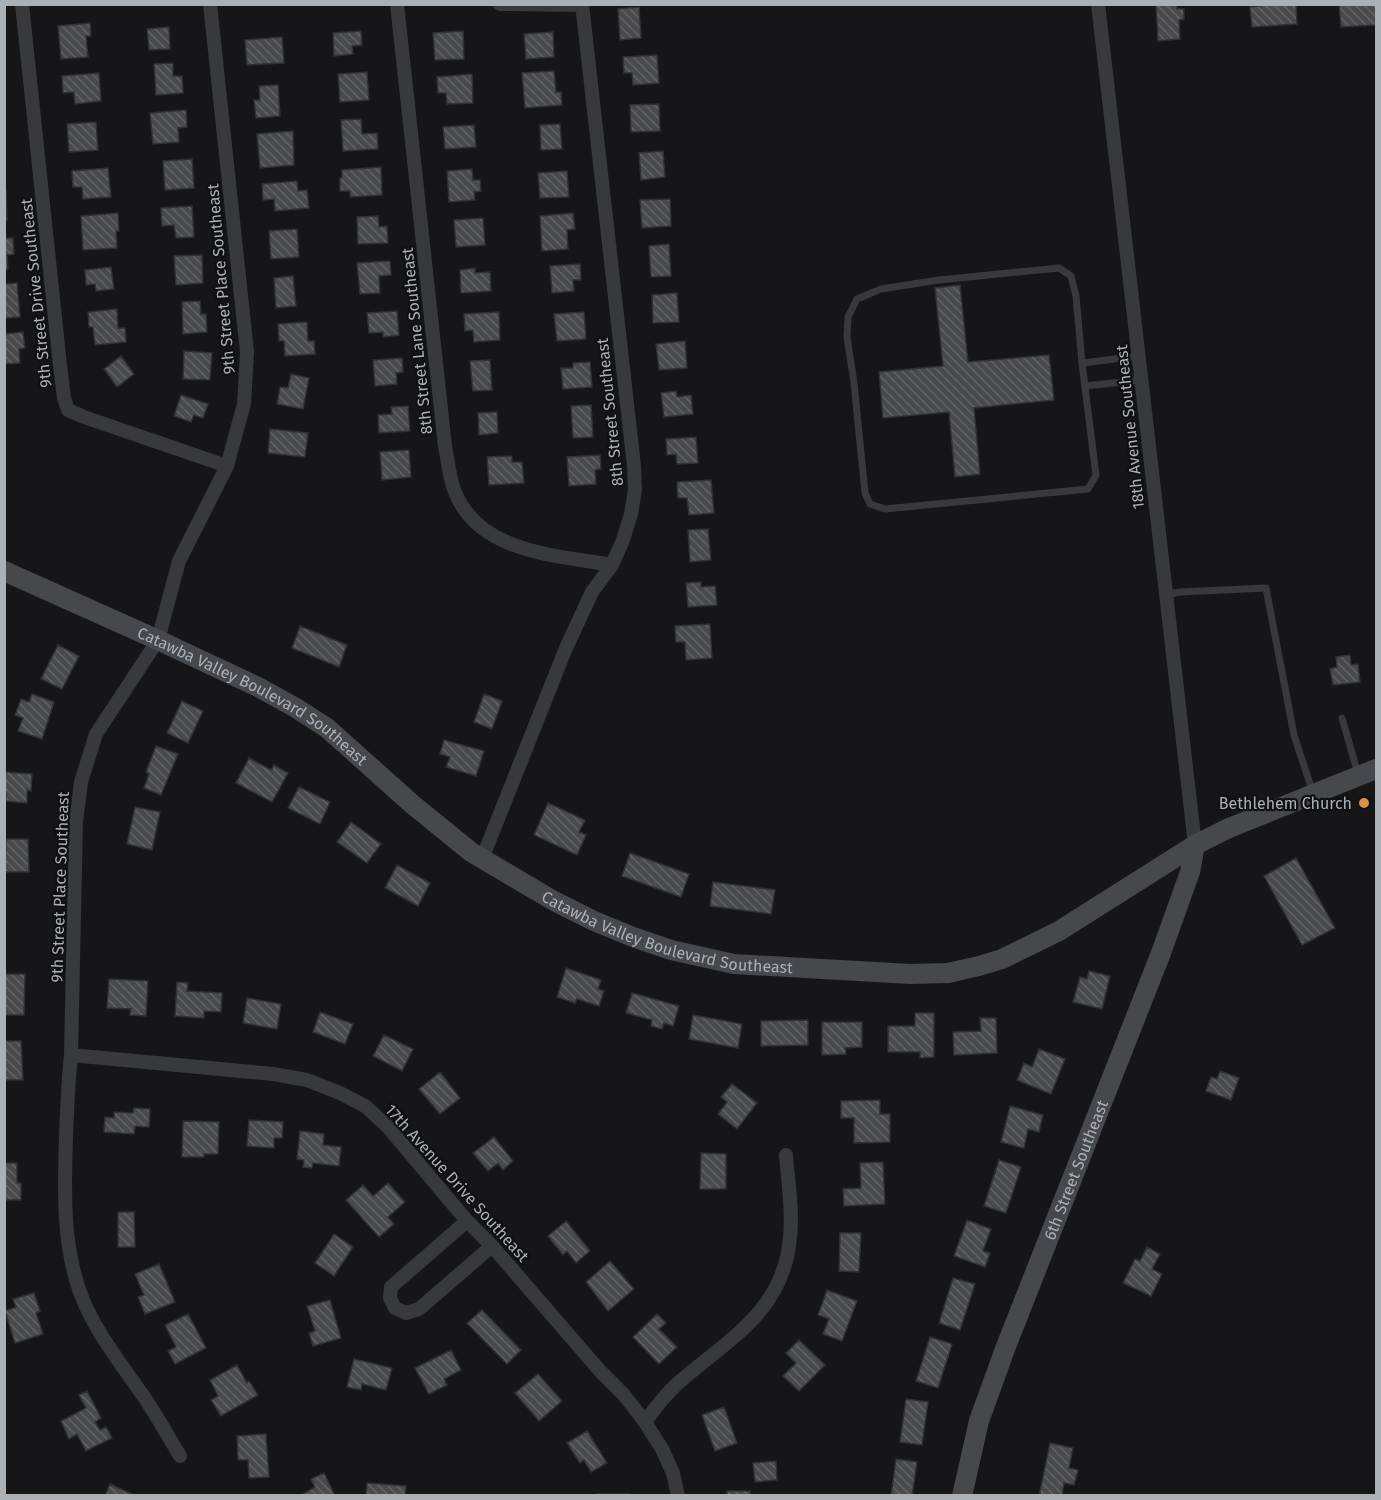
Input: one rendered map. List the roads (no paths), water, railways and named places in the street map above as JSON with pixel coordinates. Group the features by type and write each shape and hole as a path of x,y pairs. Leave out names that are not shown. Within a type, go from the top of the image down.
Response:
{"street":[{"name":"9th Street Drive Southeast","path":"22,4 60,365 64,398 68,410 227,466"},
{"name":"9th Street Place Southeast","path":"180,1456 87,1310 74,1271 64,1182 71,1055 76,822 81,782 96,734 158,640 179,561 227,466 244,404 247,352 210,4"},
{"name":"8th Street Lane Southeast","path":"397,4 445,446 455,492 462,507 474,520 508,544 537,552 612,565"},
{"path":"500,4 582,5"},
{"name":"18th Avenue Southeast","path":"1098,4 1195,845"},
{"name":"8th Street Southeast","path":"482,859 566,648 592,592 612,565 623,540 635,490 582,5"},
{"name":"Catawba Valley Boulevard Southeast","path":"4,571 158,640 260,688 296,708 327,728 440,827 482,859 513,878 594,921 633,937 697,957 734,964 910,975 948,973 979,966 1002,959 1059,931 1195,845 1229,828 1368,773"},
{"name":"6th Street Southeast","path":"962,1496 979,1421 1005,1348 1161,953 1190,872 1195,845"},
{"name":"17th Avenue Drive Southeast","path":"71,1055 273,1074 307,1080 340,1092 365,1106 387,1126 467,1221 492,1246 601,1372 624,1395 662,1449 673,1473 678,1496"},
{"path":"645,1422 676,1385 755,1318 770,1300 780,1281 790,1237 786,1155"},
{"path":"467,1221 391,1287 390,1298 395,1308 406,1312 419,1308 492,1246"}],"lane":[{"path":"1059,268 1071,276 1076,296 1082,363 1096,475 1088,489 885,509 870,504 865,493 855,383 848,337 848,317 857,299 881,289 1059,268"},
{"path":"1082,363 1139,357"},
{"path":"1085,386 1142,380"},
{"path":"1165,595 1213,589 1266,588 1294,735 1314,794"},
{"path":"1342,718 1368,773"}],"place":[{"name":"Bethlehem Church","path":"1364,803"}]}
